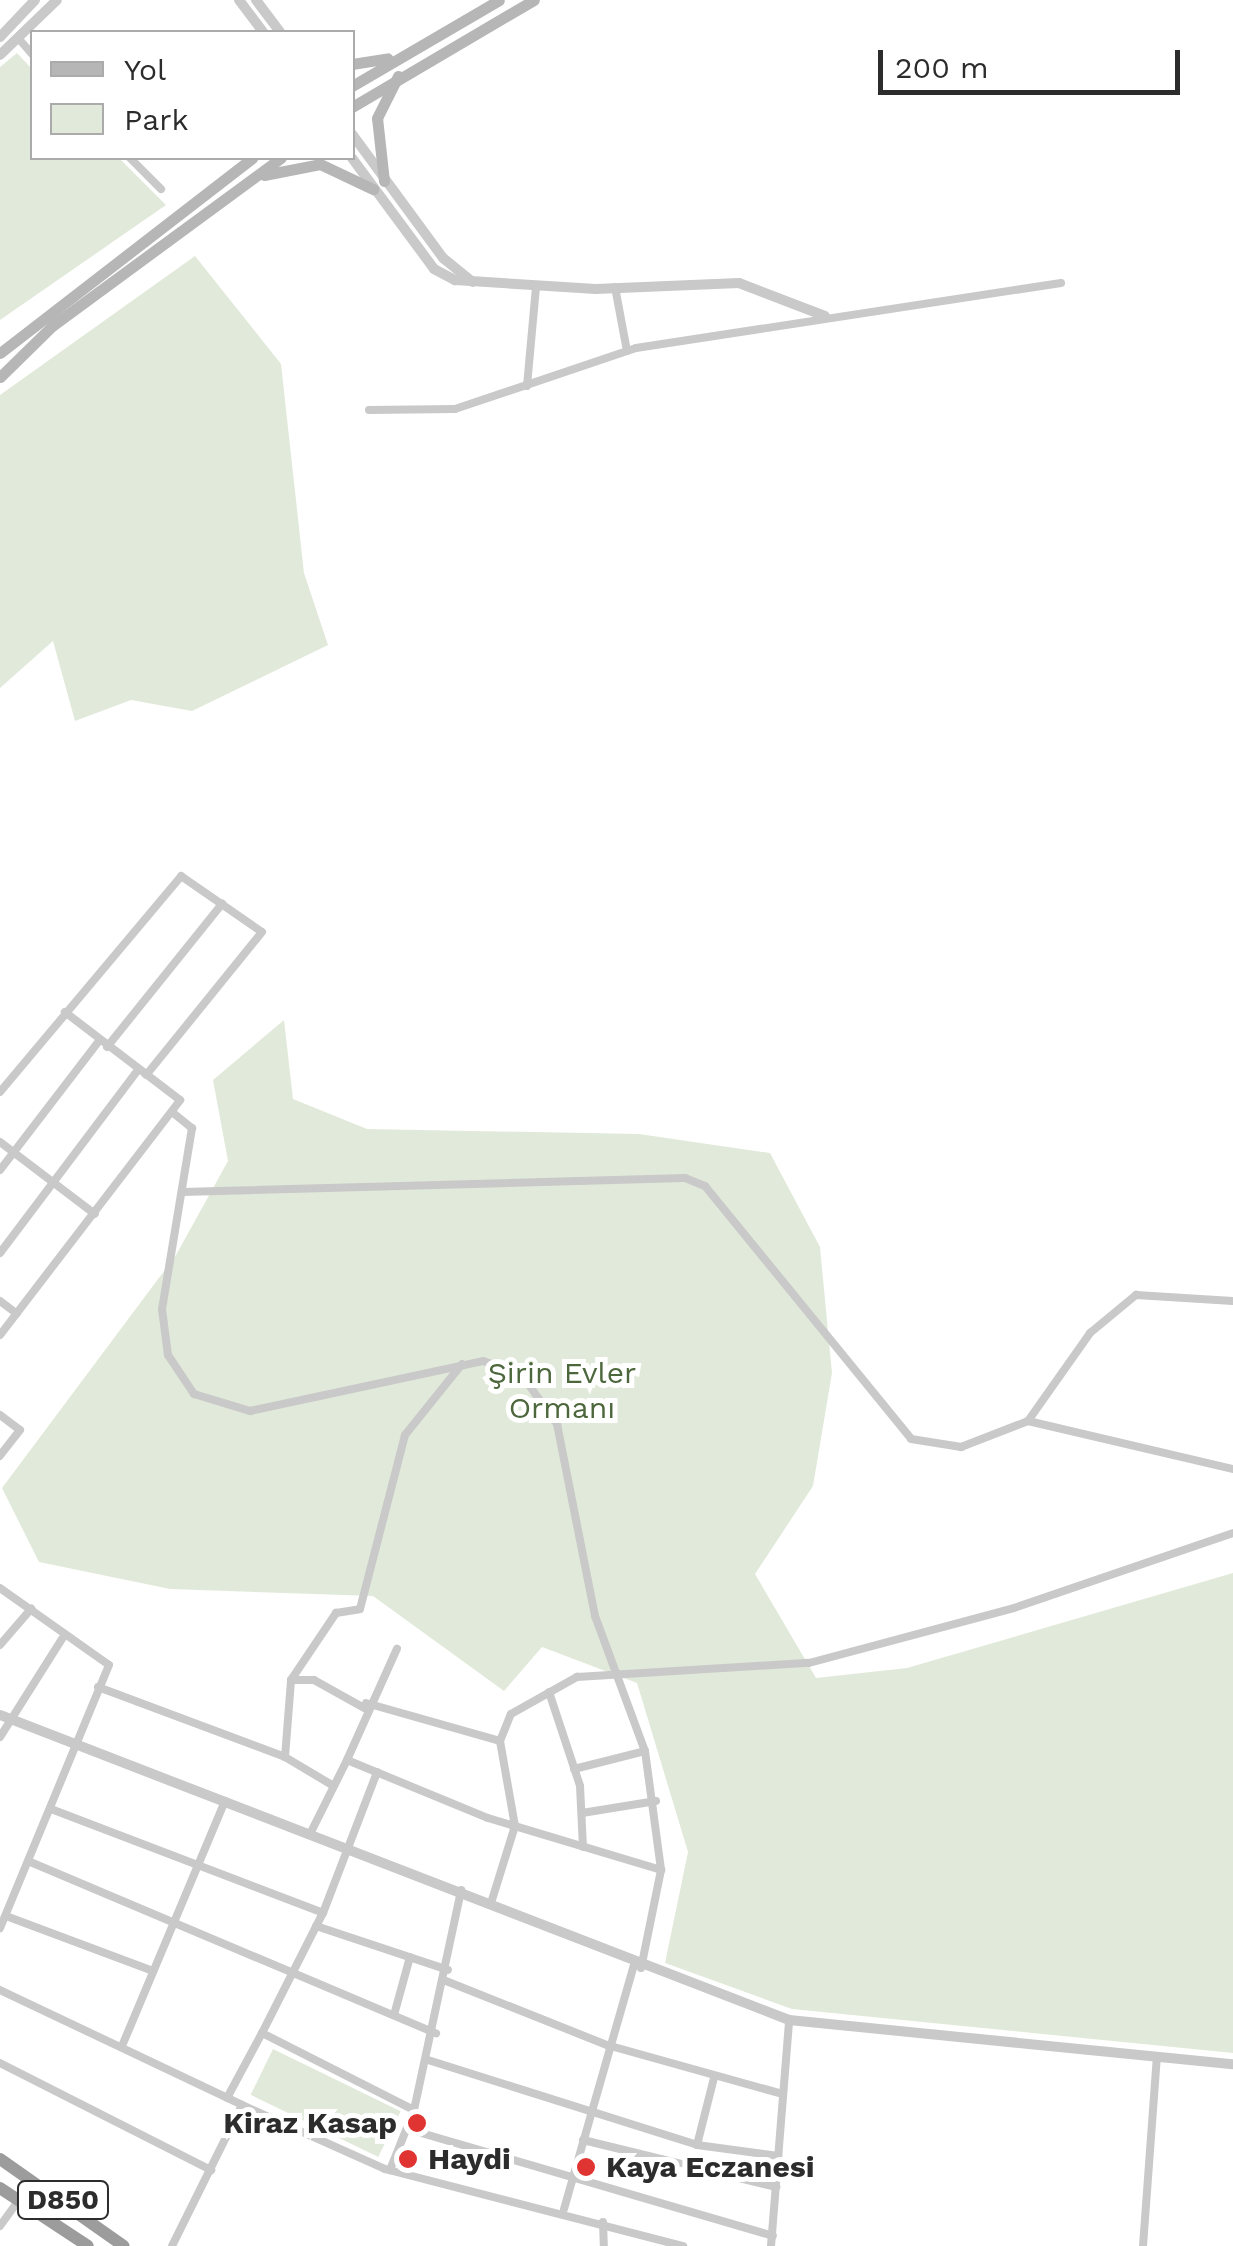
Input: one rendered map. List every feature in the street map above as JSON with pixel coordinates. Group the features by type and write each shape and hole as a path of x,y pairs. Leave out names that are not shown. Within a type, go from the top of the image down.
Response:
{"highway":[{"name":"D850","path":"0,2159 124,2246"},
{"name":"D850","path":"0,2188 88,2246"}],"main road":[{"path":"355,84 392,58 499,0"},
{"path":"355,104 400,71 534,0"},
{"path":"355,64 392,58"},
{"path":"246,182 320,164 378,185 378,118 400,71"},
{"path":"0,353 249,160"},
{"path":"0,377 52,326 278,160"}],"street":[{"path":"0,37 35,0"},
{"path":"0,55 57,0"},
{"path":"239,0 262,30"},
{"path":"256,0 278,30"},
{"path":"19,39 30,52"},
{"path":"355,140 378,185"},
{"path":"132,160 160,190"},
{"path":"354,160 477,286 615,287 738,282 825,316"},
{"path":"369,410 455,409 627,351 825,316 1060,283"},
{"path":"527,386 536,287"},
{"path":"615,287 627,351"},
{"path":"0,1092 181,876 262,932 52,1182 0,1253"},
{"path":"108,1047 222,904"},
{"path":"0,1335 180,1100 64,1012"},
{"path":"0,1170 99,1041"},
{"path":"172,1112 192,1128 162,1309 180,1381 204,1401 250,1412 304,1405 462,1364 521,1374 557,1424 610,1670 645,1751 656,1801 661,1870 638,1967 607,2046 564,2210"},
{"path":"0,1142 95,1214"},
{"path":"182,1192 685,1178 705,1186 911,1439 961,1447 1028,1421 1090,1333 1136,1294 1233,1300"},
{"path":"0,1302 17,1314"},
{"path":"285,1757 292,1680 336,1613 360,1609 404,1434 462,1364"},
{"path":"0,1416 20,1430 0,1456"},
{"path":"1028,1421 1233,1469"},
{"path":"492,1902 515,1826 500,1741 502,1722 549,1692 610,1670 809,1663 1014,1608 1233,1533"},
{"path":"0,1588 62,1639 109,1665 0,1928"},
{"path":"0,1646 30,1609"},
{"path":"0,1737 3,1716 62,1639"},
{"path":"310,1834 348,1760 366,1706 396,1648"},
{"path":"292,1680 314,1680 366,1706 500,1741"},
{"path":"98,1687 285,1757 332,1785"},
{"path":"549,1692 574,1769 583,1847"},
{"path":"3,1716 492,1902 638,1967 789,2020 1233,2064"},
{"path":"574,1769 645,1751"},
{"path":"348,1760 515,1826 661,1870"},
{"path":"227,2098 322,1913 377,1772"},
{"path":"122,2046 225,1801"},
{"path":"582,1813 656,1801"},
{"path":"51,1809 322,1913"},
{"path":"28,1861 294,1968 436,2033"},
{"path":"390,2170 411,2130 436,2033 461,1890"},
{"path":"6,1916 154,1971"},
{"path":"316,1926 448,1970"},
{"path":"394,2015 410,1958"},
{"path":"446,1981 607,2046 782,2094"},
{"path":"0,1990 242,2106 390,2170 564,2210 682,2246"},
{"path":"411,2130 772,2241 789,2020"},
{"path":"262,2033 414,2110"},
{"path":"1143,2246 1158,2057"},
{"path":"428,2060 590,2115 697,2145 778,2156"},
{"path":"0,2063 211,2170"},
{"path":"697,2145 714,2078"},
{"path":"172,2246 242,2106"},
{"path":"583,2140 776,2187"},
{"path":"0,2226 4,2214 19,2200"},
{"path":"603,2222 604,2246"}],"green space":[{"path":"17,53 30,67 30,160 121,160 166,205 0,320 0,67"},
{"path":"195,256 281,364 304,573 328,645 192,711 131,700 75,721 53,641 0,688 0,395"},
{"name":"Şirin Evler Ormanı","path":"284,1020 293,1099 367,1129 639,1134 770,1153 820,1247 832,1373 813,1486 755,1574 816,1678 907,1668 1233,1573 1233,2053 792,2009 665,1963 688,1852 637,1683 542,1647 504,1691 373,1596 170,1589 39,1562 2,1488 176,1255 228,1161 213,1080"},
{"path":"273,2049 401,2111 378,2157 251,2095"}],"place":[{"name":"Kiraz Kasap","path":"417,2123"},
{"name":"Haydi","path":"408,2159"},
{"name":"Kaya Eczanesi","path":"586,2167"}]}
